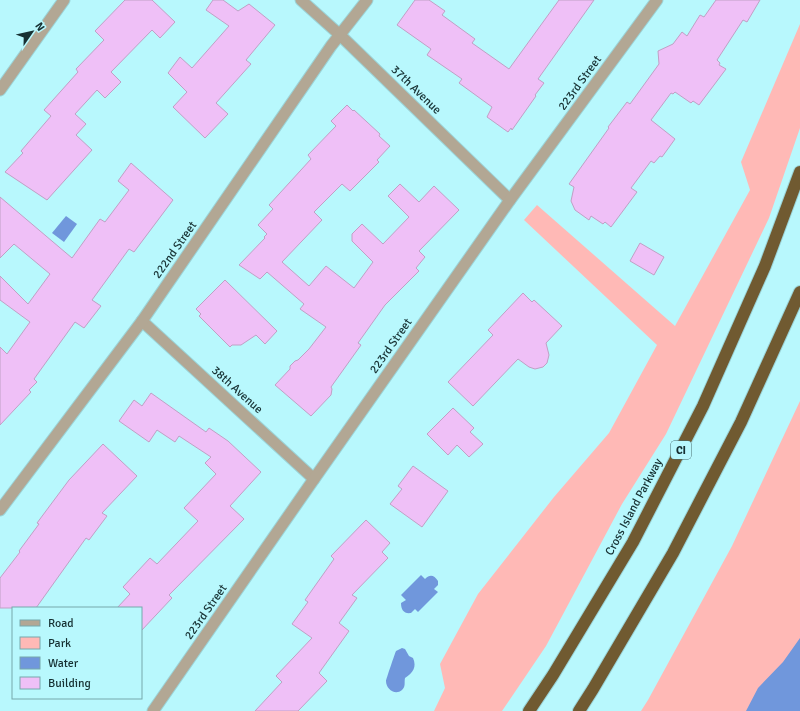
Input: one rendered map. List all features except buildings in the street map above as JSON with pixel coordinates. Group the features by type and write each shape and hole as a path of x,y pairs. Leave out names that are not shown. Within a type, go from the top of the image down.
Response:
{"highway":[{"name":"Cross Island Parkway","path":"529,711 553,675 633,542 703,406 765,266 800,172"},
{"path":"579,711 673,553 741,422 800,292"}],"street":[{"path":"0,90 64,0"},
{"name":"37th Avenue","path":"301,0 340,35 510,200"},
{"name":"222nd Street","path":"0,510 142,321 340,35 367,0"},
{"name":"223rd Street","path":"153,711 510,200 656,0"},
{"name":"38th Avenue","path":"142,321 314,479"}],"green space":[{"path":"800,24 800,128 769,218 666,434 622,504 546,646 502,711 434,711 445,688 440,664 478,594 554,497 609,433 657,345 524,220 537,205 675,326 750,190 741,162"},
{"path":"800,401 800,711 641,711 732,546"}],"water":[{"path":"66,216 77,224 64,242 52,233"},
{"path":"421,575 425,579 430,576 435,577 438,581 438,585 434,589 438,592 418,612 415,609 411,613 406,613 402,610 401,603 406,600 401,595"},
{"path":"800,638 800,711 746,711 758,688 783,662"},
{"path":"402,648 405,649 409,656 413,658 415,664 412,672 405,678 403,689 399,692 394,692 389,689 386,681 396,651"}]}
